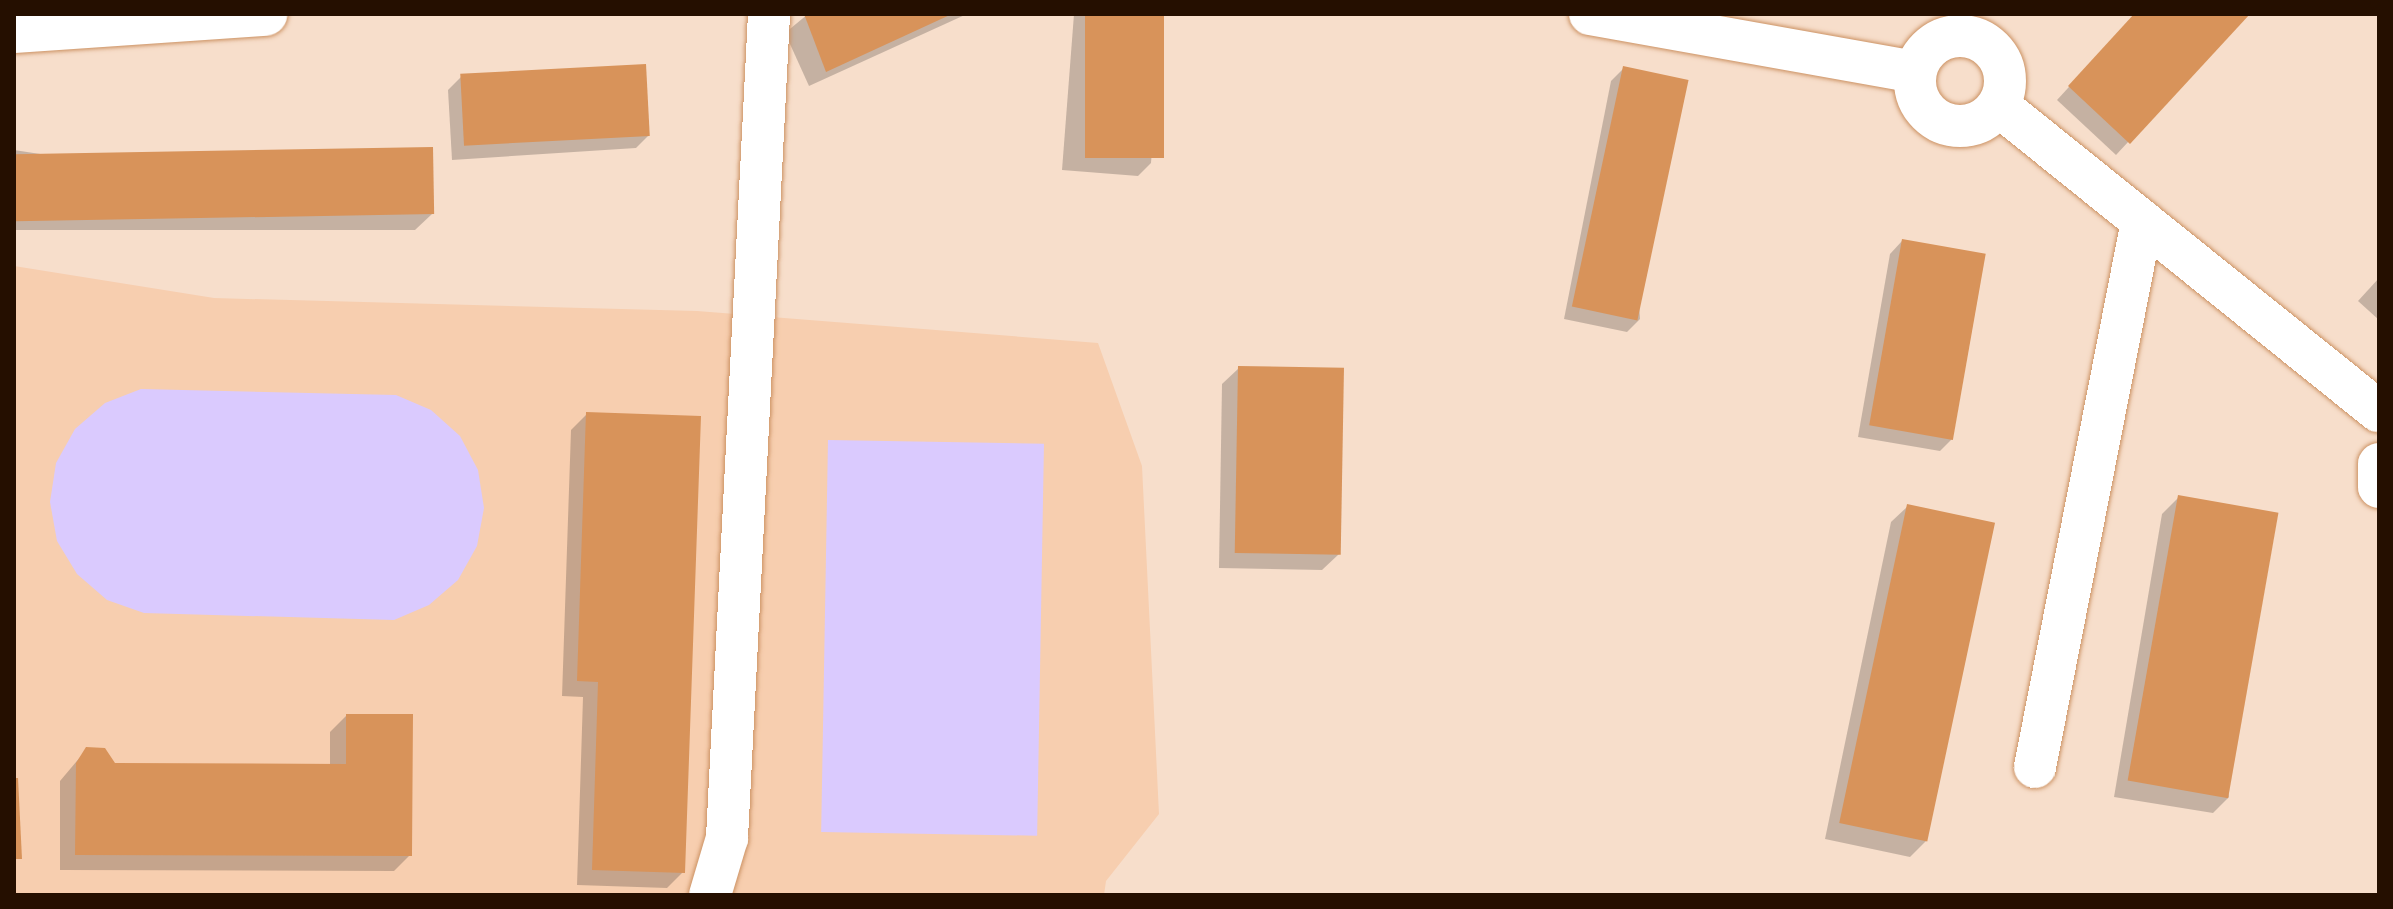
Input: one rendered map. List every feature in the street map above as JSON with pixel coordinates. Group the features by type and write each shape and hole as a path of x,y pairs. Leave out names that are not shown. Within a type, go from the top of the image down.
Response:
{"main road":[{"path":"14,31 265,14"}],"street":[{"path":"710,895 727,838 769,14"},
{"path":"1590,14 1915,72"},
{"path":"1948,26 1991,47 2005,75 1999,106 1974,125 1943,124 1920,103 1915,72 1948,26"},
{"path":"1999,106 2379,411"},
{"path":"2035,767 2142,221"},
{"path":"2379,464 2379,487"}],"shaded area":[{"path":"14,266 214,298 697,311 1098,343 1142,466 1159,814 1106,881 1104,895 14,895"},
{"path":"141,389 396,395 431,410 460,436 478,470 484,508 477,546 458,580 429,605 394,620 144,613 107,600 77,574 57,541 50,502 56,463 75,429 105,403"},
{"path":"828,440 1044,444 1037,836 821,832"}],"building":[{"path":"804,14 952,14 826,72"},
{"path":"1085,14 1164,14 1164,158 1085,158"},
{"path":"2134,14 2250,14 2130,144 2068,86"},
{"path":"646,64 650,136 464,146 460,74"},
{"path":"1623,66 1689,80 1637,321 1572,307"},
{"path":"433,147 434,214 15,221 14,154"},
{"path":"1902,239 1986,254 1953,440 1869,425"},
{"path":"1238,366 1344,368 1341,555 1235,553"},
{"path":"586,412 701,416 685,873 592,870 598,682 577,681"},
{"path":"2178,495 2278,513 2228,798 2128,781"},
{"path":"1907,504 1995,523 1927,842 1839,823"},
{"path":"346,714 413,714 412,856 75,855 76,763 86,747 105,748 115,763 346,764"},
{"path":"14,778 18,778 22,859 14,859"}]}
